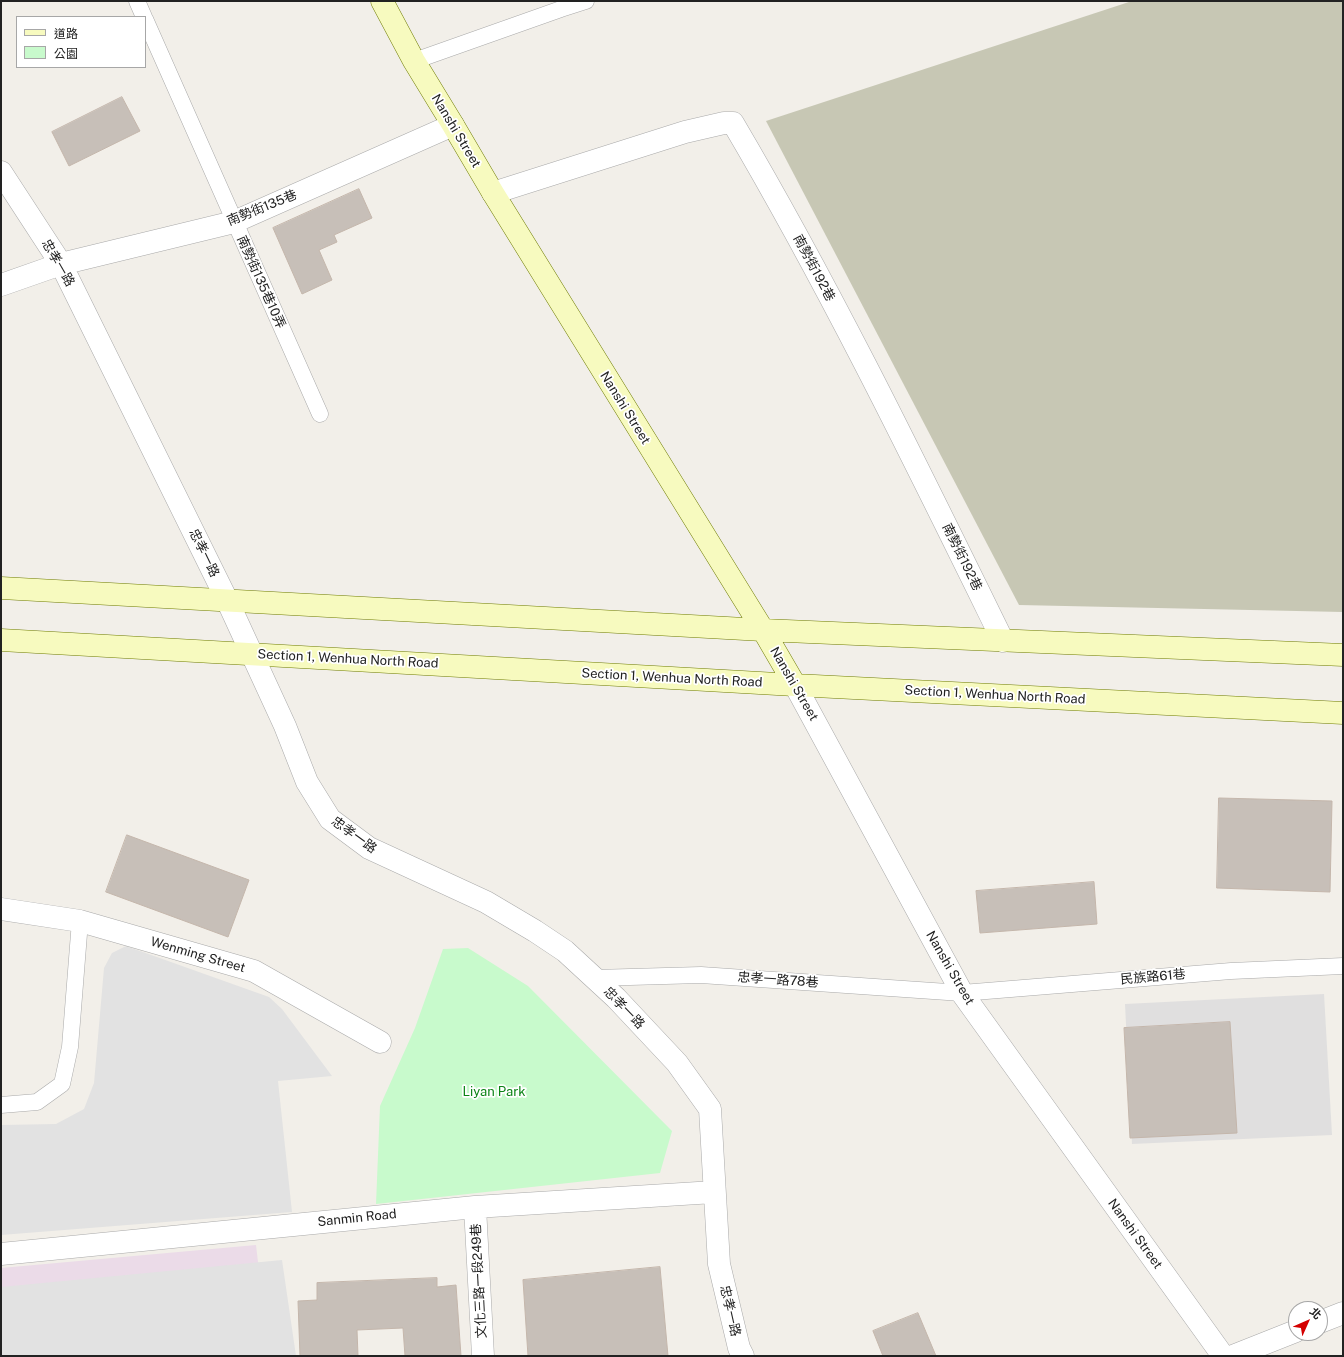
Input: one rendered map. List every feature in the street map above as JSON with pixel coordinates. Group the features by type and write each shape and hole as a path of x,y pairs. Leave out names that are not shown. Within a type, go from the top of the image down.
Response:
{"main road":[{"name":"Nanshi Street","path":"382,1 414,61 454,124 493,193 796,685"},
{"path":"1,588 763,630 1343,655"},
{"name":"Section 1, Wenhua North Road","path":"1,640 796,685 1343,713"}],"street":[{"name":"南勢街192巷","path":"493,193 685,132 724,123 733,123 776,196 890,411 1003,640"},
{"name":"南勢街135巷","path":"1,285 61,264 234,222 454,124"},
{"name":"忠孝一路","path":"1,172 61,264 227,600 285,726 307,782 330,819 369,848 486,902 565,951 616,998 676,1063 710,1109 719,1264 739,1348 743,1356"},
{"name":"Nanshi Street","path":"796,685 962,993 1223,1356"},
{"name":"Wenming Street","path":"1,909 80,921 254,971 380,1042"},
{"name":"Sanmin Road","path":"1,1254 474,1207 714,1192"},
{"name":"文化三路一段249巷","path":"474,1207 483,1356"},
{"path":"1328,1319 1343,1313"},
{"path":"1232,1356 1288,1334"}],"lane":[{"name":"南勢街135巷10弄","path":"137,1 144,16"},
{"path":"414,61 560,5 586,1"},
{"name":"南勢街135巷10弄","path":"146,20 320,414"},
{"path":"1,1105 37,1102 62,1084 70,1047 80,921"},
{"name":"民族路61巷","path":"962,993 1232,971 1343,966"},
{"name":"忠孝一路78巷","path":"594,978 701,975 962,993"}],"shaded area":[{"path":"1132,1 1343,1 1343,612 1019,605 766,121"},
{"path":"126,946 269,997 282,1009 332,1076 278,1081 292,1212 1,1235 1,1125 56,1124 84,1109 94,1083 104,968 112,953"},
{"path":"1324,994 1332,1135 1132,1144 1125,1004"},
{"path":"256,1245 269,1356 1,1356 1,1268"},
{"path":"282,1260 296,1356 1,1356 1,1287"}],"green space":[{"name":"Liyan Park","path":"468,948 528,986 672,1131 660,1173 376,1204 380,1106 415,1028 443,949"}],"building":[{"path":"122,97 140,131 69,166 52,132"},
{"path":"359,189 372,218 334,235 337,242 319,250 332,280 302,294 273,228"},
{"path":"1219,798 1332,801 1330,892 1217,888"},
{"path":"127,835 249,880 228,937 106,892"},
{"path":"1094,882 1097,924 980,933 976,891"},
{"path":"1230,1022 1237,1133 1130,1138 1124,1028"},
{"path":"660,1267 668,1356 528,1356 523,1280"},
{"path":"437,1278 437,1287 456,1285 461,1356 405,1356 403,1328 357,1330 358,1356 300,1356 298,1301 317,1300 317,1283"},
{"path":"918,1313 936,1356 883,1356 873,1331"}]}
